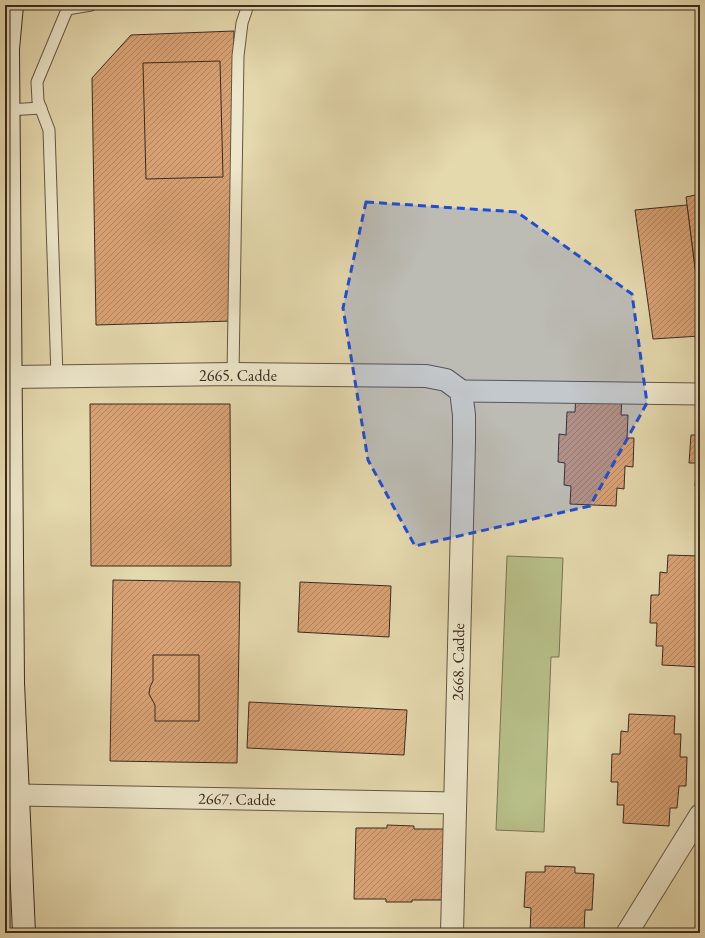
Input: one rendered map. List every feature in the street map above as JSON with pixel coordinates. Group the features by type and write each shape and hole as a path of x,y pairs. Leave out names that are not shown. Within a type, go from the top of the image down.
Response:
{"street":[{"path":"12,5 8,49 8,110 13,683 24,933"},
{"name":"2665. Cadde","path":"11,377 233,374 426,376 446,380 461,391"},
{"path":"461,391 700,394"},
{"name":"2668. Cadde","path":"452,933 464,428 461,391"},
{"name":"2667. Cadde","path":"18,795 455,803"},
{"path":"627,933 700,815"}],"lane":[{"path":"57,377 49,130 37,92 37,82 68,7 91,5"},
{"path":"233,374 238,56 242,23 248,5"},
{"path":"8,110 41,108"}],"highlighted area":[{"path":"366,202 517,212 632,294 647,403 590,506 415,546 368,460 343,308"}],"green space":[{"path":"507,556 563,558 559,657 551,657 544,832 496,830"}],"building":[{"path":"234,31 232,321 96,325 92,78 131,35"},
{"path":"220,61 223,177 146,179 143,63"},
{"path":"700,194 700,308 686,197"},
{"path":"687,205 700,308 700,336 653,339 635,210"},
{"path":"576,394 622,397 621,415 628,415 627,438 634,438 633,467 625,466 624,489 617,488 616,506 570,504 571,486 564,485 565,463 558,462 559,434 566,435 567,412 575,412"},
{"path":"90,404 230,404 231,566 91,566"},
{"path":"699,412 700,486 695,486 697,463 689,463 691,435 698,435"},
{"path":"668,555 700,556 700,667 662,665 663,646 656,646 657,623 650,623 651,595 659,595 660,572 667,573"},
{"path":"113,580 240,582 237,763 110,761"},
{"path":"300,582 391,586 389,637 298,632"},
{"path":"153,655 199,655 199,721 155,721 155,705 149,694 153,681"},
{"path":"249,702 407,710 404,755 247,748"},
{"path":"629,714 675,716 674,734 681,734 680,757 687,757 686,786 679,786 677,808 670,808 669,826 623,823 624,805 617,805 618,782 611,782 612,754 620,754 621,731 628,732"},
{"path":"387,825 414,826 414,829 445,829 443,900 386,902 386,899 354,899 356,828 387,828"},
{"path":"545,866 575,867 575,873 594,874 592,910 585,910 584,933 530,933 531,908 524,907 526,872 545,872"}]}
